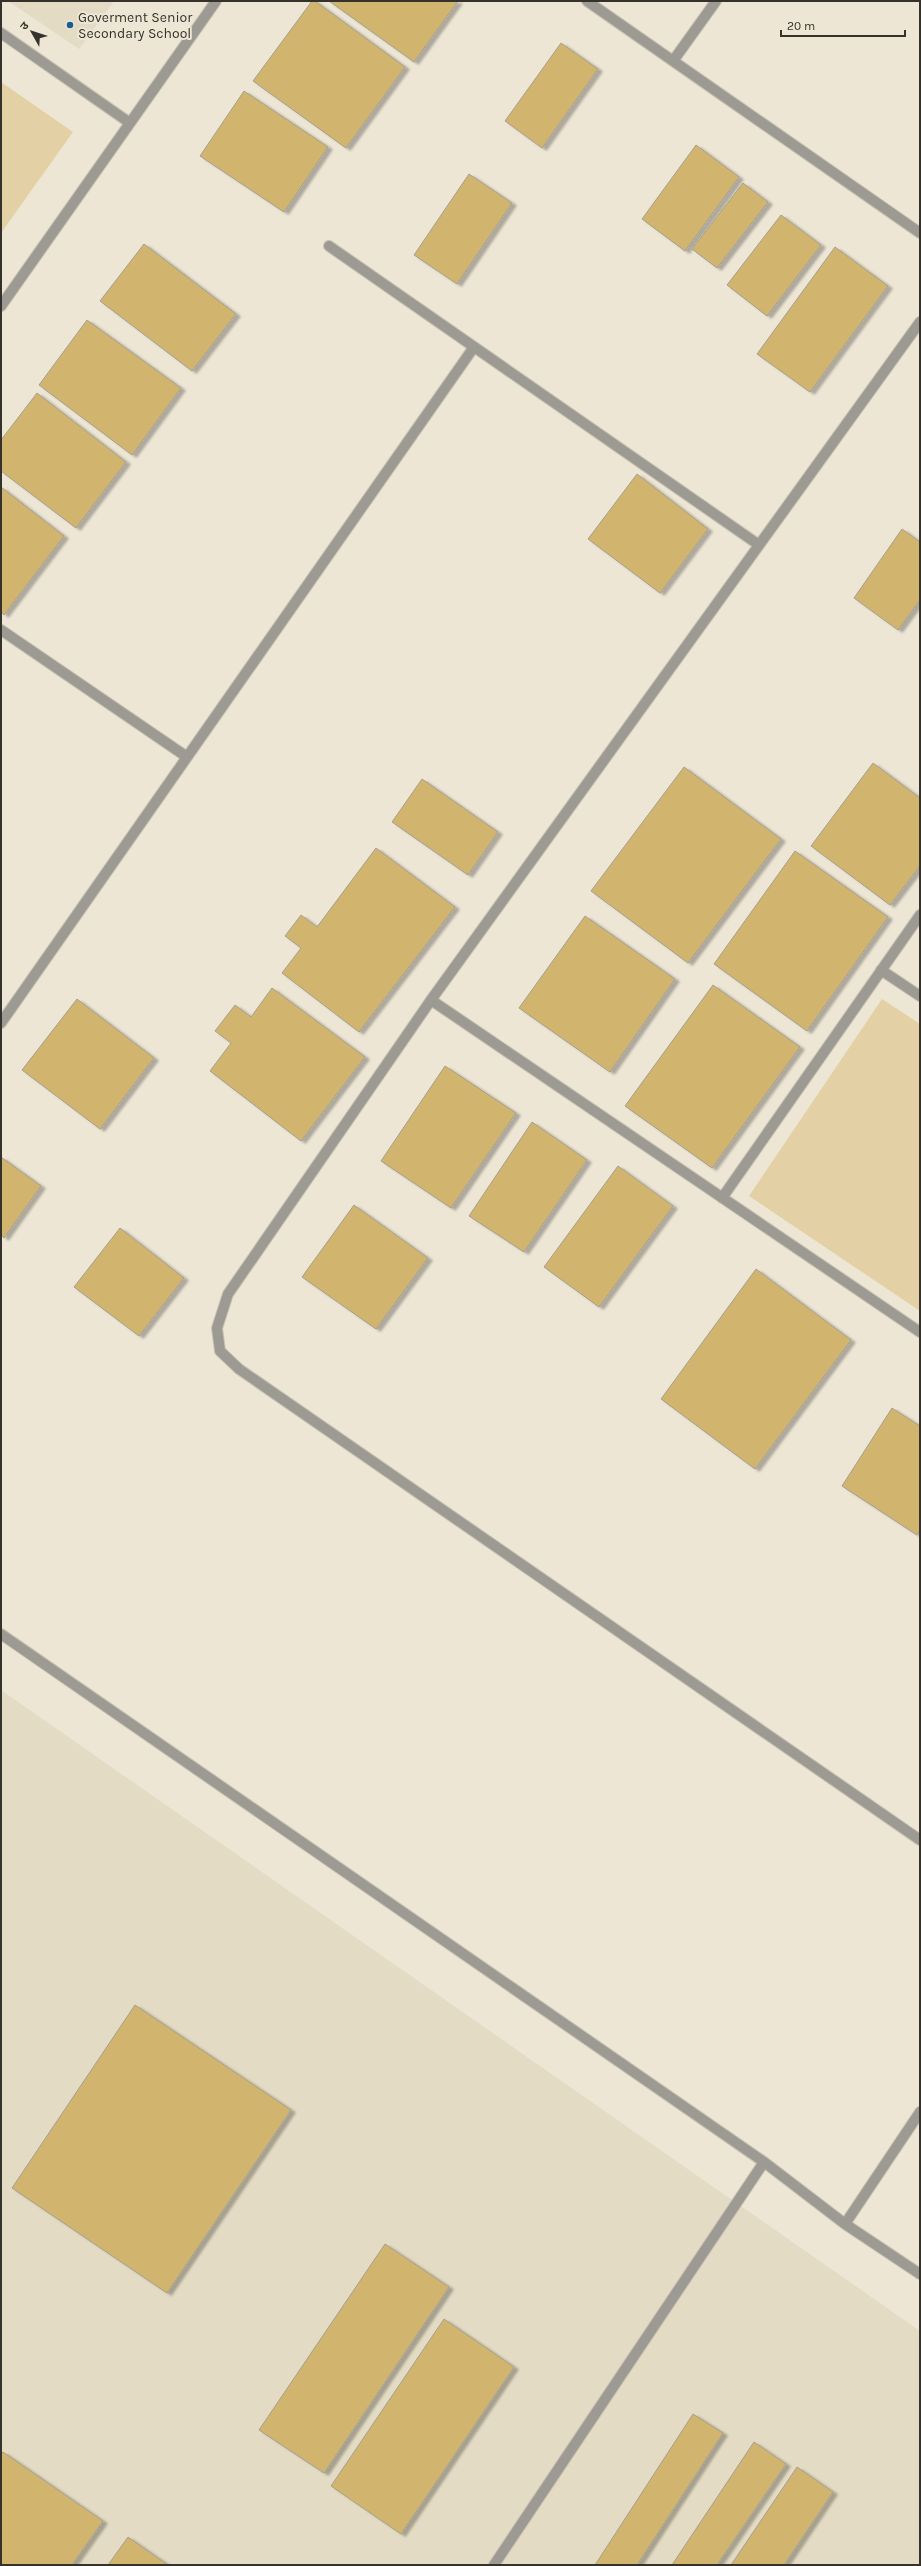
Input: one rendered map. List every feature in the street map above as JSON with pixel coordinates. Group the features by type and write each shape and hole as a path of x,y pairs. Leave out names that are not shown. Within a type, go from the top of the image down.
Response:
{"street":[{"path":"1,306 216,1"},
{"path":"587,1 920,233"},
{"path":"673,61 716,1"},
{"path":"1,34 130,123"},
{"path":"329,246 759,545"},
{"path":"920,322 431,1000 228,1294 217,1328 220,1351 239,1369 920,1840"},
{"path":"1,1023 474,347"},
{"path":"1,630 187,757"},
{"path":"722,1198 920,915"},
{"path":"881,970 920,996"},
{"path":"431,1000 920,1332"},
{"path":"1,1634 764,2162 845,2224 920,2274"},
{"path":"845,2224 920,2112"},
{"path":"494,2565 764,2162"}],"shaded area":[{"name":"Goverment Senior Secondary School","path":"8,1 114,1 79,49"},
{"path":"1,82 73,132 1,233"},
{"path":"882,999 920,1024 920,1311 749,1196"},
{"path":"1,1690 920,2331 920,2565 1,2565"}],"building":[{"path":"312,1 315,1 405,67 346,148 253,81"},
{"path":"329,1 458,1 414,62"},
{"path":"561,43 598,69 542,148 505,121"},
{"path":"244,91 328,147 284,212 200,156"},
{"path":"696,145 739,177 685,251 642,219"},
{"path":"469,174 512,203 457,284 414,255"},
{"path":"743,183 768,202 717,268 692,249"},
{"path":"781,215 821,245 767,316 727,285"},
{"path":"144,244 236,314 192,371 100,301"},
{"path":"835,247 888,286 810,392 757,354"},
{"path":"87,320 181,388 132,455 39,385"},
{"path":"37,393 126,462 76,528 1,471 1,440"},
{"path":"637,474 708,529 660,593 588,539"},
{"path":"1,487 64,536 4,615 1,612"},
{"path":"902,529 920,542 920,600 898,630 854,598"},
{"path":"873,763 920,798 920,866 890,905 811,846"},
{"path":"684,767 781,839 688,963 591,891"},
{"path":"422,779 498,832 468,875 392,822"},
{"path":"376,848 455,907 359,1032 282,973 301,948 285,936 301,915 317,927"},
{"path":"795,851 888,917 807,1031 714,964"},
{"path":"585,916 675,979 610,1072 519,1008"},
{"path":"713,985 800,1047 712,1168 625,1106"},
{"path":"272,988 365,1057 301,1141 210,1071 231,1043 215,1031 235,1005 251,1017"},
{"path":"77,999 154,1058 100,1129 22,1070"},
{"path":"445,1066 516,1113 451,1208 381,1161"},
{"path":"532,1122 587,1160 524,1252 469,1216"},
{"path":"1,1157 41,1186 4,1238 1,1235"},
{"path":"618,1166 673,1206 599,1307 544,1267"},
{"path":"354,1205 428,1258 376,1329 302,1277"},
{"path":"120,1228 184,1278 139,1336 74,1287"},
{"path":"756,1269 851,1340 755,1469 661,1399"},
{"path":"892,1408 920,1426 920,1530 917,1535 842,1486"},
{"path":"135,2005 291,2110 167,2293 12,2188"},
{"path":"385,2244 449,2287 324,2473 259,2430"},
{"path":"444,2319 514,2367 401,2534 331,2486"},
{"path":"693,2414 723,2433 637,2565 595,2565"},
{"path":"754,2442 786,2464 717,2565 672,2565"},
{"path":"3,2452 103,2521 72,2565 1,2565 1,2455"},
{"path":"797,2467 833,2492 784,2565 731,2565"},
{"path":"128,2537 168,2565 108,2565"}],"place":[{"name":"Goverment Senior Secondary School","path":"70,25"}]}
